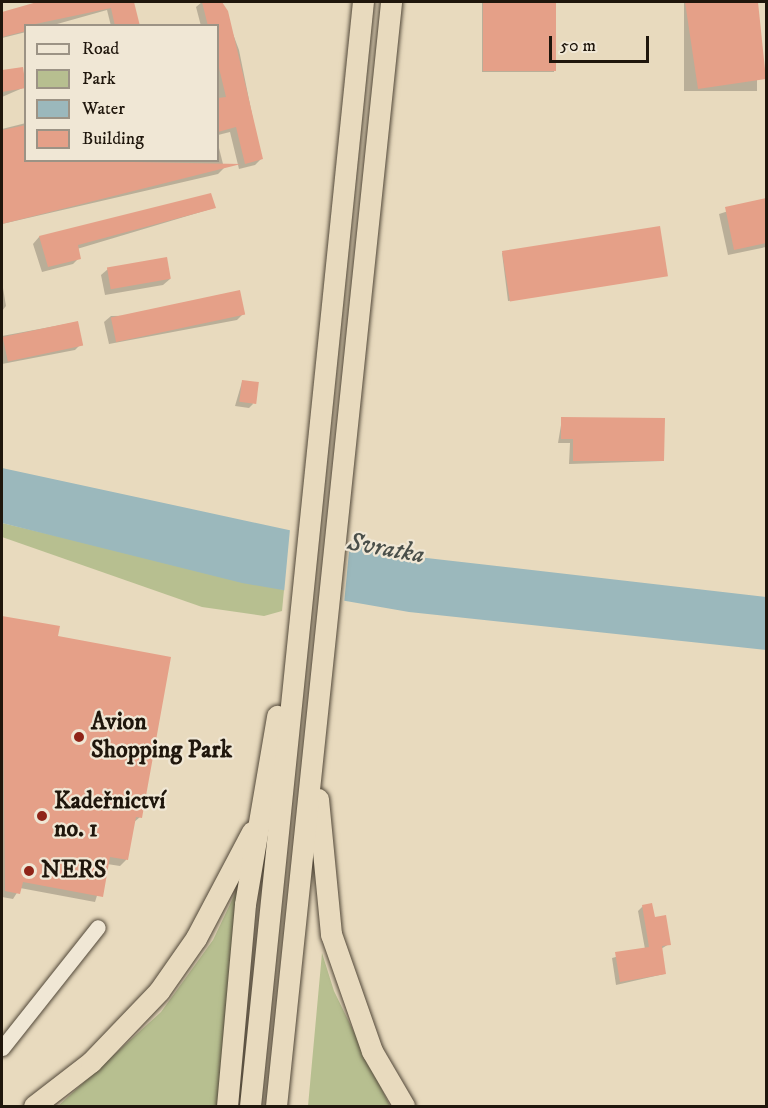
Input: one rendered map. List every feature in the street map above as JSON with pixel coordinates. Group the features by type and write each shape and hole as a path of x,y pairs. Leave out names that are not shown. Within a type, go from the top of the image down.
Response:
{"highway":[{"path":"250,1107 363,2"},
{"path":"276,1107 344,432 391,2"},
{"path":"227,1107 258,822 297,643"},
{"path":"315,726 331,934 372,1051 404,1107"},
{"path":"34,1107 91,1062 159,991 201,928 258,822"}],"street":[{"path":"2,1048 98,927"}],"green space":[{"path":"2,523 284,590 282,611 264,616 202,607 2,537"},
{"path":"242,879 218,1106 58,1106 161,1012 213,940"},
{"path":"322,953 334,991 390,1106 308,1106"}],"water":[{"path":"2,468 409,556 766,597 766,650 409,612 242,583 2,523"}],"pier":[{"path":"290,529 350,541 344,604 284,593"}],"building":[{"path":"37,2 134,2 140,24 115,24 111,8 35,24 24,24 24,32 2,37 2,12"},
{"path":"202,2 222,2 228,11 263,159 245,164 236,127 219,132 219,98 226,97 219,68 219,24 208,24"},
{"path":"483,2 556,2 556,71 483,71"},
{"path":"685,2 758,2 766,79 698,89"},
{"path":"23,67 24,88 2,92 2,70"},
{"path":"24,125 24,162 241,164 2,224 2,130"},
{"path":"211,193 216,208 78,245 81,259 48,267 39,236"},
{"path":"766,198 766,243 734,250 725,207"},
{"path":"660,226 668,276 510,301 502,251"},
{"path":"167,257 171,279 111,289 107,268"},
{"path":"240,290 245,314 116,342 111,317"},
{"path":"78,321 83,345 8,361 3,337"},
{"path":"242,380 259,382 256,404 239,402"},
{"path":"561,417 665,418 664,461 573,461 573,439 561,439"},
{"name":"Avion Shopping Park","path":"2,616 60,626 58,636 171,657 142,818 136,817 128,860 110,857 103,897 23,882 20,894 5,891"},
{"path":"652,903 655,917 666,915 671,945 662,946 666,974 620,982 615,952 649,947 642,905"}],"place":[{"name":"Avion Shopping Park","path":"79,737"},
{"name":"Kadeřnictví no. 1","path":"42,816"},
{"name":"NERS","path":"29,871"}],"water label":[{"name":"Svratka","path":"386,549"}]}
